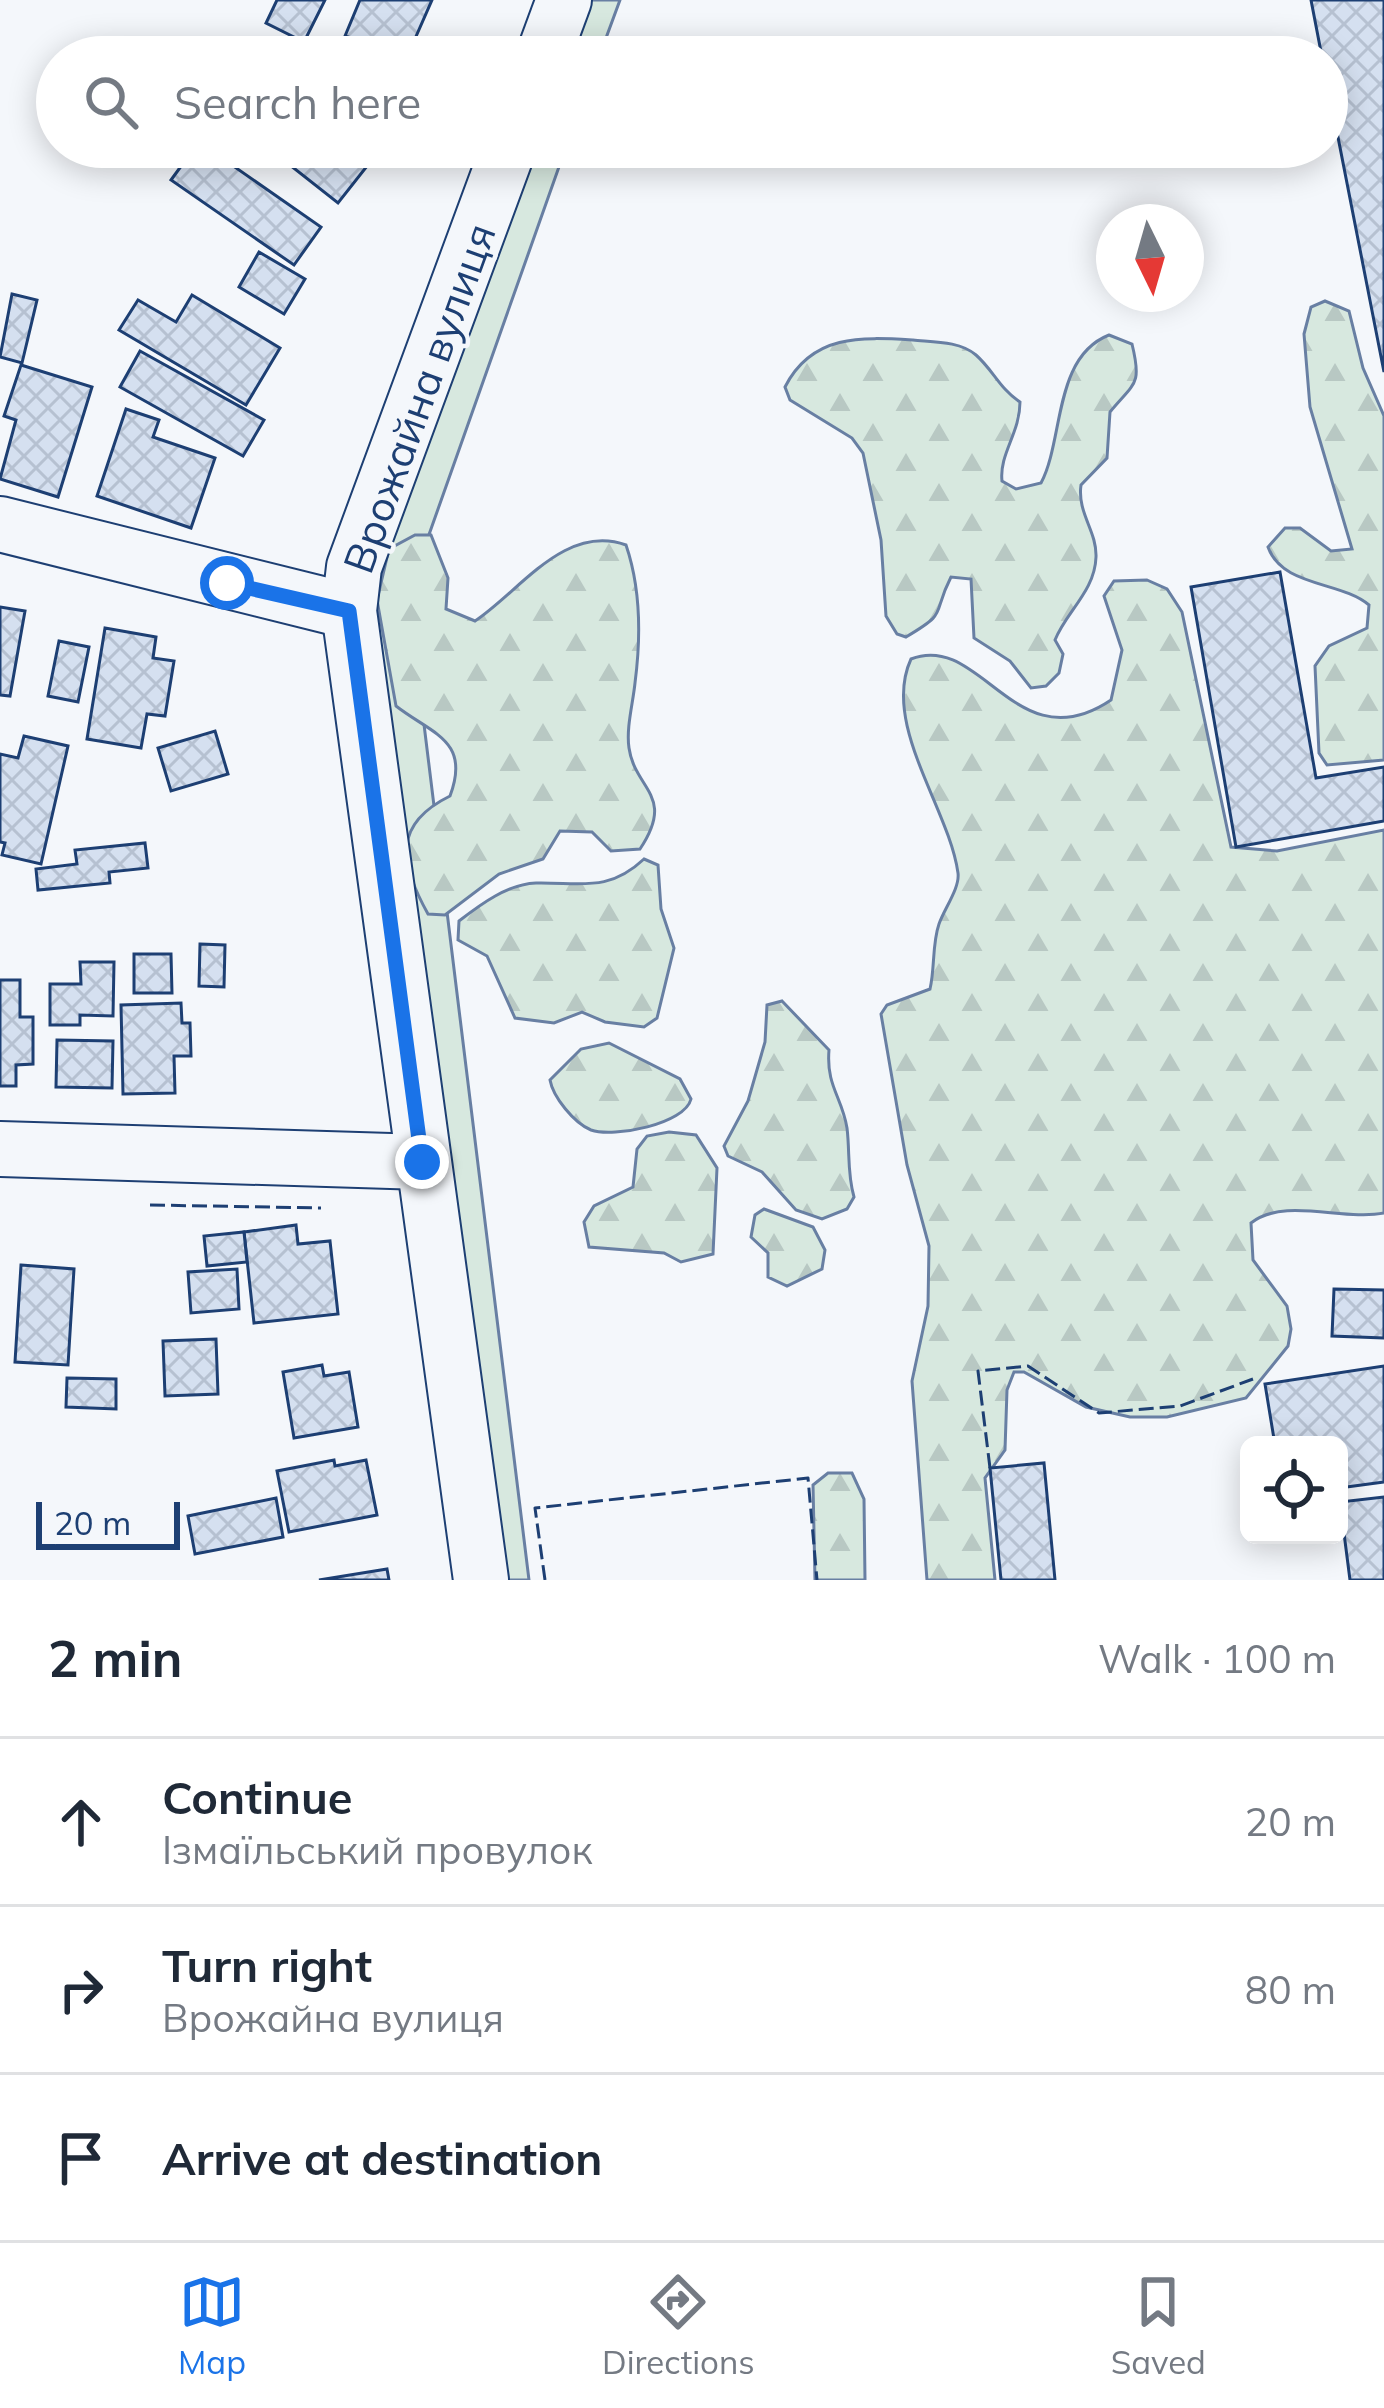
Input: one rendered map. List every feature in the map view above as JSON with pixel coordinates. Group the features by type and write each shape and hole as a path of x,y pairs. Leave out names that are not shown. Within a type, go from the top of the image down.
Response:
{"street":[{"path":"551,36 564,0"},
{"name":"Врожайна вулиця","path":"481,1580 349,611 353,567 501,168"},
{"path":"0,524 349,611"},
{"path":"0,1149 422,1162"}],"green space":[{"path":"582,0 620,0 607,36 569,36"},
{"path":"521,168 559,168 408,594 529,1580 500,1580 369,596"},
{"path":"1325,301 1349,311 1363,368 1384,416 1384,760 1327,765 1319,753 1315,666 1329,646 1367,628 1369,605 1286,570 1268,547 1285,528 1300,528 1331,551 1352,549 1310,407 1304,334 1311,307"},
{"path":"1109,335 1132,344 1136,376 1110,412 1107,458 1081,485 1096,557 1091,580 1055,640 1063,654 1059,673 1046,686 1031,688 1010,661 974,638 971,579 951,577 934,617 906,637 897,634 886,616 881,540 863,453 852,438 790,400 785,387 796,370 824,348 857,340 938,342 970,350 1020,402 1002,471 1002,481 1016,489 1041,483 1069,380 1091,346"},
{"path":"415,535 431,535 448,578 446,609 475,621 563,551 604,541 626,545 635,579 639,631 629,748 654,804 650,831 640,849 611,851 592,832 560,831 543,859 499,874 445,915 428,914 411,878 407,846 418,819 450,796 455,762 444,740 396,706 377,600 389,549"},
{"path":"1147,580 1167,589 1182,612 1231,847 1277,851 1384,830 1384,1213 1280,1212 1251,1223 1253,1260 1287,1306 1291,1329 1288,1346 1246,1398 1167,1417 1130,1417 1086,1407 1024,1372 1014,1372 1007,1390 1005,1450 985,1478 995,1580 927,1580 912,1381 928,1306 929,1246 907,1165 881,1014 887,1005 930,989 937,932 958,873 910,738 904,684 911,659 936,655 958,663 1024,708 1050,717 1078,715 1111,700 1122,650 1104,596 1114,581"},
{"path":"644,859 658,865 661,909 674,948 657,1018 644,1027 605,1022 582,1012 554,1023 515,1018 487,956 458,940 459,921 515,887 606,881"},
{"path":"782,1001 829,1050 830,1073 845,1117 854,1197 847,1209 822,1219 796,1210 762,1172 728,1156 724,1146 748,1101 765,1042 767,1005"},
{"path":"609,1043 680,1079 691,1099 686,1108 663,1122 631,1130 602,1132 578,1122 550,1080 581,1049"},
{"path":"696,1135 717,1168 713,1254 681,1262 664,1253 589,1247 584,1222 594,1206 633,1187 637,1149 647,1136"},
{"path":"764,1209 813,1227 825,1250 822,1269 787,1286 768,1277 768,1253 751,1237 755,1215"},
{"path":"828,1473 852,1473 864,1499 865,1580 815,1580 813,1485"}],"building":[{"path":"277,0 325,0 307,36 292,36 266,23"},
{"path":"360,0 432,0 416,36 345,36"},
{"path":"1311,0 1384,0 1384,372 1344,168 1348,168 1348,36 1318,36"},
{"path":"180,168 236,168 321,227 294,265 171,180"},
{"path":"294,168 366,168 338,203"},
{"path":"259,252 305,279 284,314 239,287"},
{"path":"12,294 37,300 22,363 0,357"},
{"path":"192,295 280,348 246,405 119,330 138,300 176,322"},
{"path":"140,351 264,420 243,456 120,387"},
{"path":"21,365 92,387 58,497 0,479 16,420 4,416"},
{"path":"126,409 159,420 153,437 215,458 191,528 97,496"},
{"path":"1280,572 1316,778 1384,767 1384,821 1236,847 1191,587"},
{"path":"0,607 25,611 10,696 0,695"},
{"path":"105,628 156,637 153,658 174,661 165,716 147,714 141,748 87,739"},
{"path":"59,641 89,647 78,702 48,696"},
{"path":"215,731 228,774 171,791 158,748"},
{"path":"24,736 68,746 41,864 2,855 5,843 0,842 0,754 18,758"},
{"path":"145,843 148,868 109,872 110,883 38,890 36,869 77,864 75,850"},
{"path":"200,944 225,945 224,987 199,986"},
{"path":"134,954 171,954 172,993 134,993"},
{"path":"80,962 114,962 113,1016 80,1015 80,1025 50,1025 50,984 81,984"},
{"path":"0,980 20,980 20,1017 33,1017 33,1064 16,1065 16,1086 0,1086"},
{"path":"181,1003 182,1023 190,1023 191,1056 174,1056 175,1093 123,1094 121,1005"},
{"path":"57,1040 113,1041 112,1088 56,1087"},
{"path":"296,1225 298,1244 330,1241 338,1314 254,1323 244,1232"},
{"path":"244,1232 247,1262 207,1266 204,1236"},
{"path":"21,1265 74,1269 68,1365 15,1362"},
{"path":"237,1269 239,1309 191,1313 188,1272"},
{"path":"1334,1289 1384,1290 1384,1338 1332,1336"},
{"path":"216,1339 218,1394 165,1396 163,1341"},
{"path":"322,1365 324,1376 349,1372 358,1427 294,1438 283,1372"},
{"path":"1384,1366 1384,1482 1348,1487 1348,1436 1274,1436 1265,1384"},
{"path":"67,1378 116,1379 116,1409 66,1407"},
{"path":"334,1460 335,1466 366,1460 377,1515 289,1532 277,1471"},
{"path":"1044,1463 1055,1580 1001,1580 990,1468"},
{"path":"1384,1497 1384,1580 1350,1580 1345,1544 1348,1501"},
{"path":"276,1498 283,1537 195,1554 188,1516"},
{"path":"387,1569 389,1580 319,1580"}],"fence":[{"path":"150,1205 321,1208"},
{"path":"990,1468 978,1371 1028,1366 1099,1413 1180,1406 1253,1379"},
{"path":"545,1580 535,1508 808,1478 817,1580"}],"route":[{"path":"227,583 349,611 422,1162"}]}
